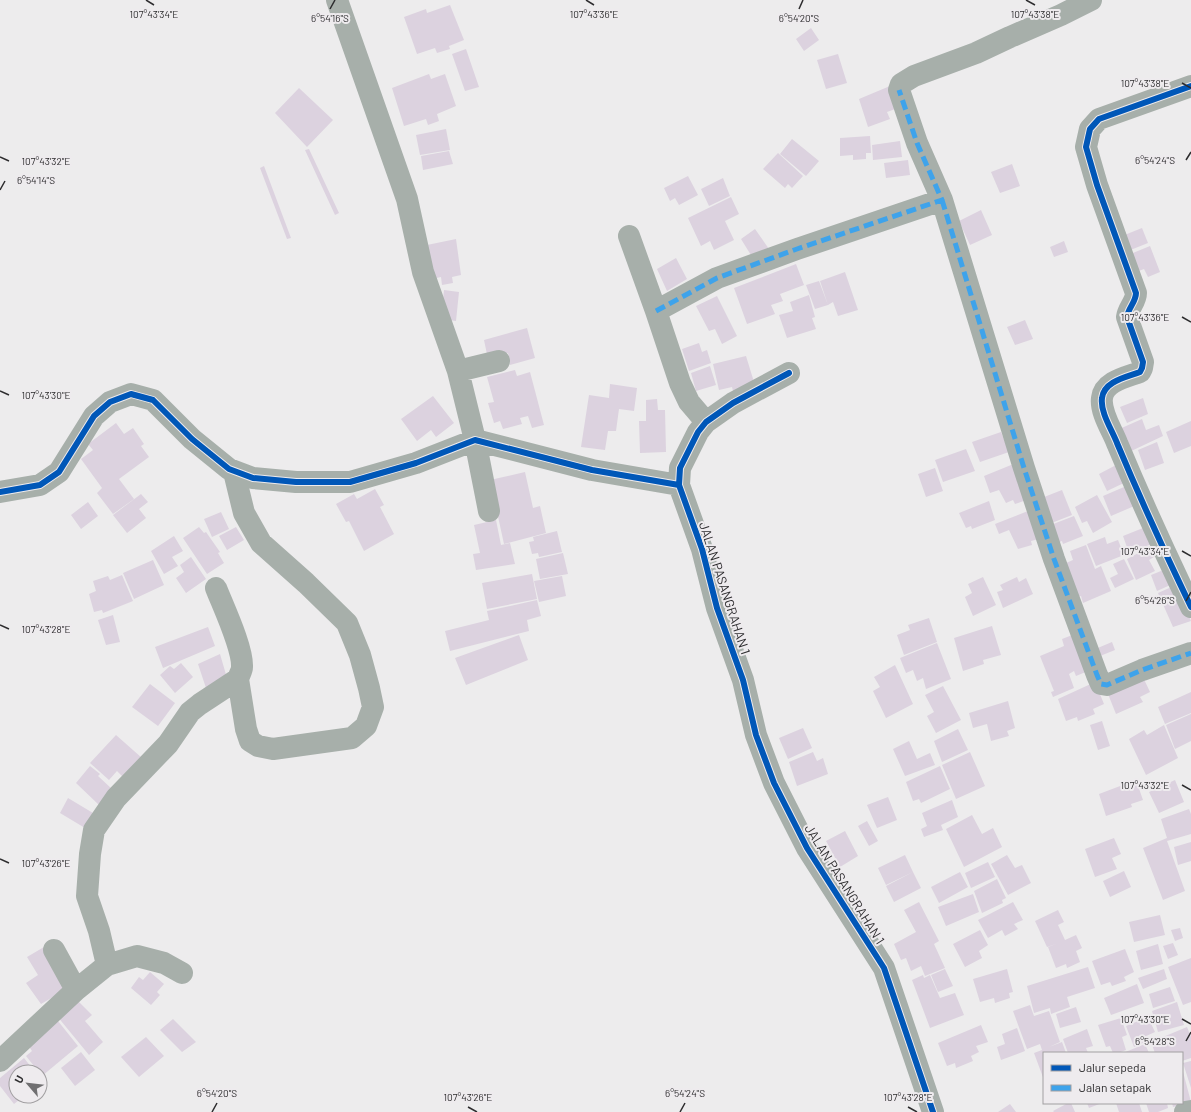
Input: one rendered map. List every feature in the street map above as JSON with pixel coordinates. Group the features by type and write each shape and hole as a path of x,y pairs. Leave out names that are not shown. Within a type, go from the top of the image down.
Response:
{"street":[{"path":"338,0 407,199 423,272 458,371 475,440 489,511"},
{"path":"1091,0 1062,15 976,53 914,76 902,84 899,90 918,143 942,200 1024,468 1054,559 1101,684 1108,686 1142,670 1191,653"},
{"path":"1191,86 1098,119 1090,129 1086,147 1097,184 1136,293 1127,317 1143,362 1140,372 1115,381 1105,389 1102,397 1103,410 1124,461 1191,606"},
{"path":"656,311 717,278 796,249 942,200"},
{"path":"629,236 680,383 689,402 706,422"},
{"path":"458,371 499,361"},
{"path":"0,492 40,485 59,472 94,416 110,402 131,394 153,400 192,438 229,469 244,475 296,482 350,482 416,463 475,440 592,470 679,485 680,468 698,432 706,422 733,403 789,373"},
{"path":"216,588 239,650 242,667 238,679 246,729 250,741 258,746 273,748 352,738 366,726 372,707 369,688 360,655 347,623 306,583 261,543 244,513 244,475"},
{"name":"JALAN PASANGRAHAN 1","path":"679,485 702,549 717,608 743,680 756,736 774,783 807,848 884,968 933,1112"},
{"path":"107,965 99,931 87,896 90,854 94,830 116,798 168,744 190,712 238,679"},
{"path":"54,950 76,990"},
{"path":"0,1061 76,990 107,965 137,956 164,963 182,973"},
{"path":"1185,1112 1191,1110"}],"building":[{"path":"450,5 464,40 449,46 450,49 437,53 435,48 417,54 404,17 426,9 427,13"},
{"path":"811,28 819,40 804,51 796,39"},
{"path":"466,49 479,87 465,91 452,54"},
{"path":"838,54 847,83 826,89 817,60"},
{"path":"429,74 431,79 445,74 456,106 437,114 439,121 428,125 426,119 404,126 392,88"},
{"path":"890,86 898,108 887,112 890,119 868,127 859,99"},
{"path":"299,88 333,120 307,147 275,113"},
{"path":"446,129 450,150 420,155 416,135"},
{"path":"870,136 871,153 866,153 866,159 853,160 853,155 840,156 840,138"},
{"path":"792,139 819,161 806,176 780,154"},
{"path":"900,141 902,157 873,160 872,145"},
{"path":"309,149 339,213 335,215 305,150"},
{"path":"449,151 453,164 423,170 421,156"},
{"path":"778,153 803,176 792,188 788,184 785,188 763,169"},
{"path":"908,160 910,175 886,178 884,163"},
{"path":"1012,164 1020,186 1000,193 991,172"},
{"path":"264,166 291,238 287,239 260,168"},
{"path":"688,176 698,195 679,205 675,198 670,201 664,188"},
{"path":"723,178 730,196 709,206 701,189"},
{"path":"731,197 739,214 725,221 734,240 714,250 710,241 701,246 688,218"},
{"path":"981,210 992,235 970,245 959,221"},
{"path":"1142,228 1148,243 1128,251 1122,236"},
{"path":"755,229 769,249 754,260 741,239"},
{"path":"456,239 461,275 452,277 453,283 442,285 441,277 432,279 427,245"},
{"path":"1064,241 1068,252 1054,257 1050,247"},
{"path":"1150,246 1160,272 1148,277 1144,269 1133,273 1128,255"},
{"path":"676,258 687,279 667,291 657,269"},
{"path":"796,264 804,285 780,294 783,301 771,305 775,314 747,324 734,288"},
{"path":"845,272 858,310 838,316 833,302 828,305 820,281"},
{"path":"819,281 828,305 815,309 806,285"},
{"path":"444,290 459,292 456,321 441,319"},
{"path":"809,295 815,317 812,318 816,329 787,338 779,315 793,311 790,302"},
{"path":"717,296 737,336 722,344 715,329 709,331 696,306"},
{"path":"1025,320 1033,339 1015,345 1007,327"},
{"path":"527,328 535,358 510,365 508,353 488,359 484,340"},
{"path":"699,343 702,352 707,350 711,363 689,371 682,349"},
{"path":"746,356 754,382 734,395 732,387 719,390 713,364"},
{"path":"710,366 716,385 696,391 691,373"},
{"path":"515,370 517,376 530,372 544,425 532,428 528,416 520,418 522,424 503,429 500,421 494,423 488,403 494,402 487,377"},
{"path":"610,384 637,388 634,411 619,409 616,431 608,431 605,450 581,447 589,395 609,398"},
{"path":"433,396 454,423 436,437 431,430 417,441 401,419"},
{"path":"1143,398 1148,414 1127,423 1120,407"},
{"path":"657,399 658,410 665,410 666,452 640,453 639,421 646,421 646,400"},
{"path":"1142,419 1146,430 1159,425 1163,436 1127,453 1117,430"},
{"path":"1191,421 1191,446 1174,453 1166,432"},
{"path":"116,423 124,434 133,428 144,444 141,446 149,457 119,479 134,499 113,514 97,493 102,488 81,459 93,450 88,444"},
{"path":"1001,432 1009,452 980,462 972,442"},
{"path":"1157,442 1164,463 1145,470 1138,450"},
{"path":"966,449 975,471 943,482 935,460"},
{"path":"1016,463 1029,499 1015,504 1013,500 1006,503 999,490 990,493 984,476"},
{"path":"1118,464 1126,482 1107,491 1099,474"},
{"path":"935,468 943,491 926,497 918,474"},
{"path":"525,472 533,508 540,506 546,533 504,544 490,480"},
{"path":"1131,484 1139,504 1111,516 1103,496"},
{"path":"375,489 384,505 380,507 394,534 364,551 349,521 346,522 336,504 354,494 357,499"},
{"path":"1062,490 1072,515 1049,524 1039,499"},
{"path":"141,494 148,502 139,509 146,518 127,533 113,515"},
{"path":"1097,495 1112,522 1093,533 1087,521 1082,523 1075,507"},
{"path":"989,501 995,520 972,529 971,526 966,528 959,513"},
{"path":"88,502 98,516 81,529 71,515"},
{"path":"1028,511 1039,539 1031,541 1032,545 1018,549 1009,530 999,534 995,524"},
{"path":"221,512 229,529 212,537 204,519"},
{"path":"1074,516 1083,536 1063,544 1062,541 1054,544 1048,526"},
{"path":"496,520 501,545 510,543 515,564 476,570 473,554 480,553 474,525"},
{"path":"1148,526 1154,543 1129,553 1123,536"},
{"path":"199,527 204,533 206,532 220,552 218,553 224,563 207,574 183,538"},
{"path":"236,527 244,540 227,550 219,536"},
{"path":"557,531 562,552 539,557 538,553 532,554 529,542 534,541 533,537"},
{"path":"174,536 183,551 172,557 178,566 164,574 151,551"},
{"path":"1105,537 1107,544 1118,540 1124,555 1096,566 1087,544"},
{"path":"1086,545 1095,569 1101,566 1111,591 1083,603 1081,596 1074,598 1066,563 1073,560 1070,551"},
{"path":"1152,546 1157,555 1149,560 1155,571 1136,580 1127,559"},
{"path":"563,553 568,574 540,579 536,559"},
{"path":"191,557 206,579 186,593 176,578 184,572 180,565"},
{"path":"1124,559 1134,579 1115,588 1110,578 1118,574 1113,564"},
{"path":"153,560 164,585 134,599 123,573"},
{"path":"1171,567 1177,582 1157,591 1151,575"},
{"path":"532,574 537,599 487,609 482,583"},
{"path":"122,575 133,601 103,613 102,610 94,612 89,594 96,591 93,581 108,576 110,580"},
{"path":"562,576 566,596 539,602 534,581"},
{"path":"983,577 996,605 973,616 965,597 972,593 968,584"},
{"path":"1017,577 1019,582 1026,578 1033,594 1003,608 997,592 1003,590 1000,585"},
{"path":"1176,585 1191,621 1173,627 1158,593"},
{"path":"537,600 541,616 527,620 529,631 450,651 445,631 489,620 487,611"},
{"path":"113,615 120,642 106,645 98,620"},
{"path":"929,618 937,642 904,655 897,635 910,630 908,625"},
{"path":"992,626 1001,655 983,660 984,664 963,671 954,638"},
{"path":"208,627 215,646 163,668 155,647"},
{"path":"1080,632 1093,669 1076,676 1074,671 1069,674 1074,688 1053,697 1051,692 1054,691 1040,656 1064,646 1062,639"},
{"path":"519,635 528,660 466,685 455,658"},
{"path":"1112,642 1115,650 1095,658 1093,650"},
{"path":"937,643 951,679 926,689 923,678 917,681 913,670 906,673 900,658"},
{"path":"220,654 227,678 206,688 198,664"},
{"path":"181,663 193,677 175,693 160,675 170,666 174,669"},
{"path":"895,665 913,704 886,718 873,691 880,687 874,677"},
{"path":"1141,673 1150,692 1140,697 1143,702 1116,714 1106,689"},
{"path":"1095,682 1104,704 1093,709 1095,714 1078,721 1077,717 1066,721 1058,699"},
{"path":"150,684 175,703 158,726 132,707"},
{"path":"943,686 961,720 936,733 927,716 934,712 925,695"},
{"path":"1191,692 1191,713 1165,724 1158,707"},
{"path":"1008,701 1015,728 1007,731 1009,736 991,741 987,724 973,728 969,713"},
{"path":"1191,714 1191,741 1175,749 1166,725"},
{"path":"1102,721 1110,746 1098,750 1090,725"},
{"path":"1164,725 1178,758 1146,775 1129,739 1144,730 1147,735"},
{"path":"803,728 812,748 788,759 779,738"},
{"path":"958,729 968,750 942,762 934,741"},
{"path":"116,735 142,758 124,778 117,771 109,780 90,763"},
{"path":"909,741 917,759 930,753 935,765 905,776 893,749"},
{"path":"813,752 817,761 823,758 828,774 797,786 789,762"},
{"path":"970,752 985,786 956,799 942,765"},
{"path":"90,766 100,774 98,776 112,789 99,805 76,783"},
{"path":"940,766 950,789 921,803 919,799 913,801 906,782"},
{"path":"1136,780 1143,800 1131,804 1132,807 1106,816 1099,794"},
{"path":"1175,780 1184,802 1159,813 1149,792"},
{"path":"888,797 897,820 877,828 867,805"},
{"path":"68,798 93,813 85,828 60,813"},
{"path":"952,800 958,817 941,825 943,830 924,837 921,829 927,826 922,813"},
{"path":"1189,809 1191,814 1191,834 1167,841 1185,891 1163,900 1143,848 1167,838 1161,819"},
{"path":"972,815 982,834 993,828 1002,847 964,867 946,829"},
{"path":"867,821 878,841 869,846 858,826"},
{"path":"845,831 858,856 840,867 826,841"},
{"path":"1114,838 1121,854 1112,858 1117,869 1095,877 1085,849"},
{"path":"1191,842 1191,861 1178,865 1174,847"},
{"path":"905,855 913,872 886,885 878,868"},
{"path":"1007,855 1015,868 1022,865 1031,883 1008,895 991,864"},
{"path":"988,862 995,877 971,888 965,873"},
{"path":"1124,871 1131,887 1110,897 1103,881"},
{"path":"913,872 921,888 894,902 886,886"},
{"path":"960,872 968,887 939,903 931,887"},
{"path":"997,879 1006,898 1002,900 1003,903 982,913 974,891"},
{"path":"973,894 979,912 946,926 938,907"},
{"path":"919,902 939,941 934,944 945,968 925,976 921,966 911,971 906,958 901,960 894,944 916,932 904,910"},
{"path":"1013,902 1023,920 1014,924 1018,929 1005,936 1002,930 988,938 978,920"},
{"path":"1058,910 1064,922 1058,925 1065,940 1076,935 1082,948 1076,951 1080,962 1067,968 1066,964 1056,968 1048,947 1056,944 1047,947 1035,921"},
{"path":"1160,915 1165,935 1134,942 1129,922"},
{"path":"1180,928 1183,938 1175,941 1171,930"},
{"path":"980,930 988,945 979,951 982,958 965,967 953,944"},
{"path":"1173,943 1178,955 1168,959 1163,946"},
{"path":"1158,944 1163,964 1141,970 1136,951"},
{"path":"44,947 70,987 41,1004 26,983 38,975 27,957"},
{"path":"1125,949 1134,972 1124,977 1126,981 1112,986 1110,982 1101,985 1092,961"},
{"path":"1191,958 1191,1002 1183,1005 1168,967"},
{"path":"1088,967 1095,988 1067,997 1070,1007 1051,1014 1050,1008 1034,1013 1027,986"},
{"path":"945,969 953,986 938,992 931,975"},
{"path":"1007,969 1013,992 1009,993 1010,998 995,1003 994,998 980,1002 973,979"},
{"path":"1164,969 1167,979 1143,989 1138,978"},
{"path":"150,972 164,984 157,992 160,995 151,1005 131,988 139,977 143,980"},
{"path":"923,975 924,978 930,975 940,998 955,993 964,1015 930,1028 912,980"},
{"path":"1137,984 1144,1003 1111,1015 1104,998"},
{"path":"1170,987 1175,1001 1153,1008 1149,994"},
{"path":"76,999 92,1015 85,1021 103,1042 89,1055 57,1016"},
{"path":"1177,1002 1184,1025 1158,1032 1152,1011"},
{"path":"1030,1005 1034,1016 1049,1011 1060,1042 1049,1047 1062,1042 1066,1052 1043,1052 1043,1077 1034,1053 1042,1050 1040,1044 1027,1049 1013,1011"},
{"path":"1076,1007 1081,1022 1060,1028 1056,1014"},
{"path":"1148,1017 1155,1032 1144,1037 1145,1042 1134,1047 1126,1026"},
{"path":"1121,1018 1127,1035 1122,1037 1126,1050 1113,1052 1110,1046 1106,1047 1098,1025"},
{"path":"173,1019 196,1042 182,1052 160,1030"},
{"path":"58,1021 78,1046 48,1071 48,1064 32,1064 26,1056 32,1051 28,1045"},
{"path":"981,1025 988,1042 976,1046 979,1052 971,1056 973,1061 956,1068 955,1063 947,1066 938,1043"},
{"path":"1187,1027 1191,1037 1191,1058 1183,1061 1183,1052 1155,1052 1151,1042"},
{"path":"1017,1028 1025,1051 1001,1060 997,1047 1005,1044 1002,1034"},
{"path":"1087,1029 1093,1046 1086,1048 1088,1052 1068,1052 1063,1039"},
{"path":"146,1037 164,1056 139,1077 121,1057"},
{"path":"1145,1044 1149,1052 1125,1052"},
{"path":"81,1052 95,1070 75,1086 61,1068"},
{"path":"24,1058 29,1064 17,1064"},
{"path":"1191,1061 1191,1088 1183,1063"},
{"path":"8,1071 8,1096 0,1086 0,1078"},
{"path":"1183,1072 1191,1102 1173,1107 1172,1104 1183,1104"},
{"path":"1010,1104 1016,1112 998,1112"},
{"path":"1066,1104 1071,1104 1075,1112 1054,1112 1053,1111"},
{"path":"1087,1104 1099,1104 1089,1108"},
{"path":"1116,1104 1139,1104 1142,1112 1119,1112"},
{"path":"1146,1104 1167,1104 1168,1108 1158,1112 1149,1112"}],"marked path":[{"path":"656,311 717,278 942,200 917,143 899,90"},
{"path":"942,200 1024,468 1054,559 1101,684 1107,685 1142,670 1191,653"}],"cycle path":[{"path":"1191,86 1099,119 1090,129 1086,147 1097,185 1136,293 1127,317 1143,362 1140,372 1117,380 1107,387 1102,398 1103,409 1162,546 1191,607"},
{"path":"789,373 733,403 706,422 698,432 680,468 679,485 702,549 717,608 743,680 756,735 774,783 807,848 884,968 933,1112"},
{"path":"0,492 40,485 59,472 94,416 110,402 131,394 153,400 192,439 229,469 253,478 296,482 350,482 416,463 475,440 592,470 679,485"}]}
